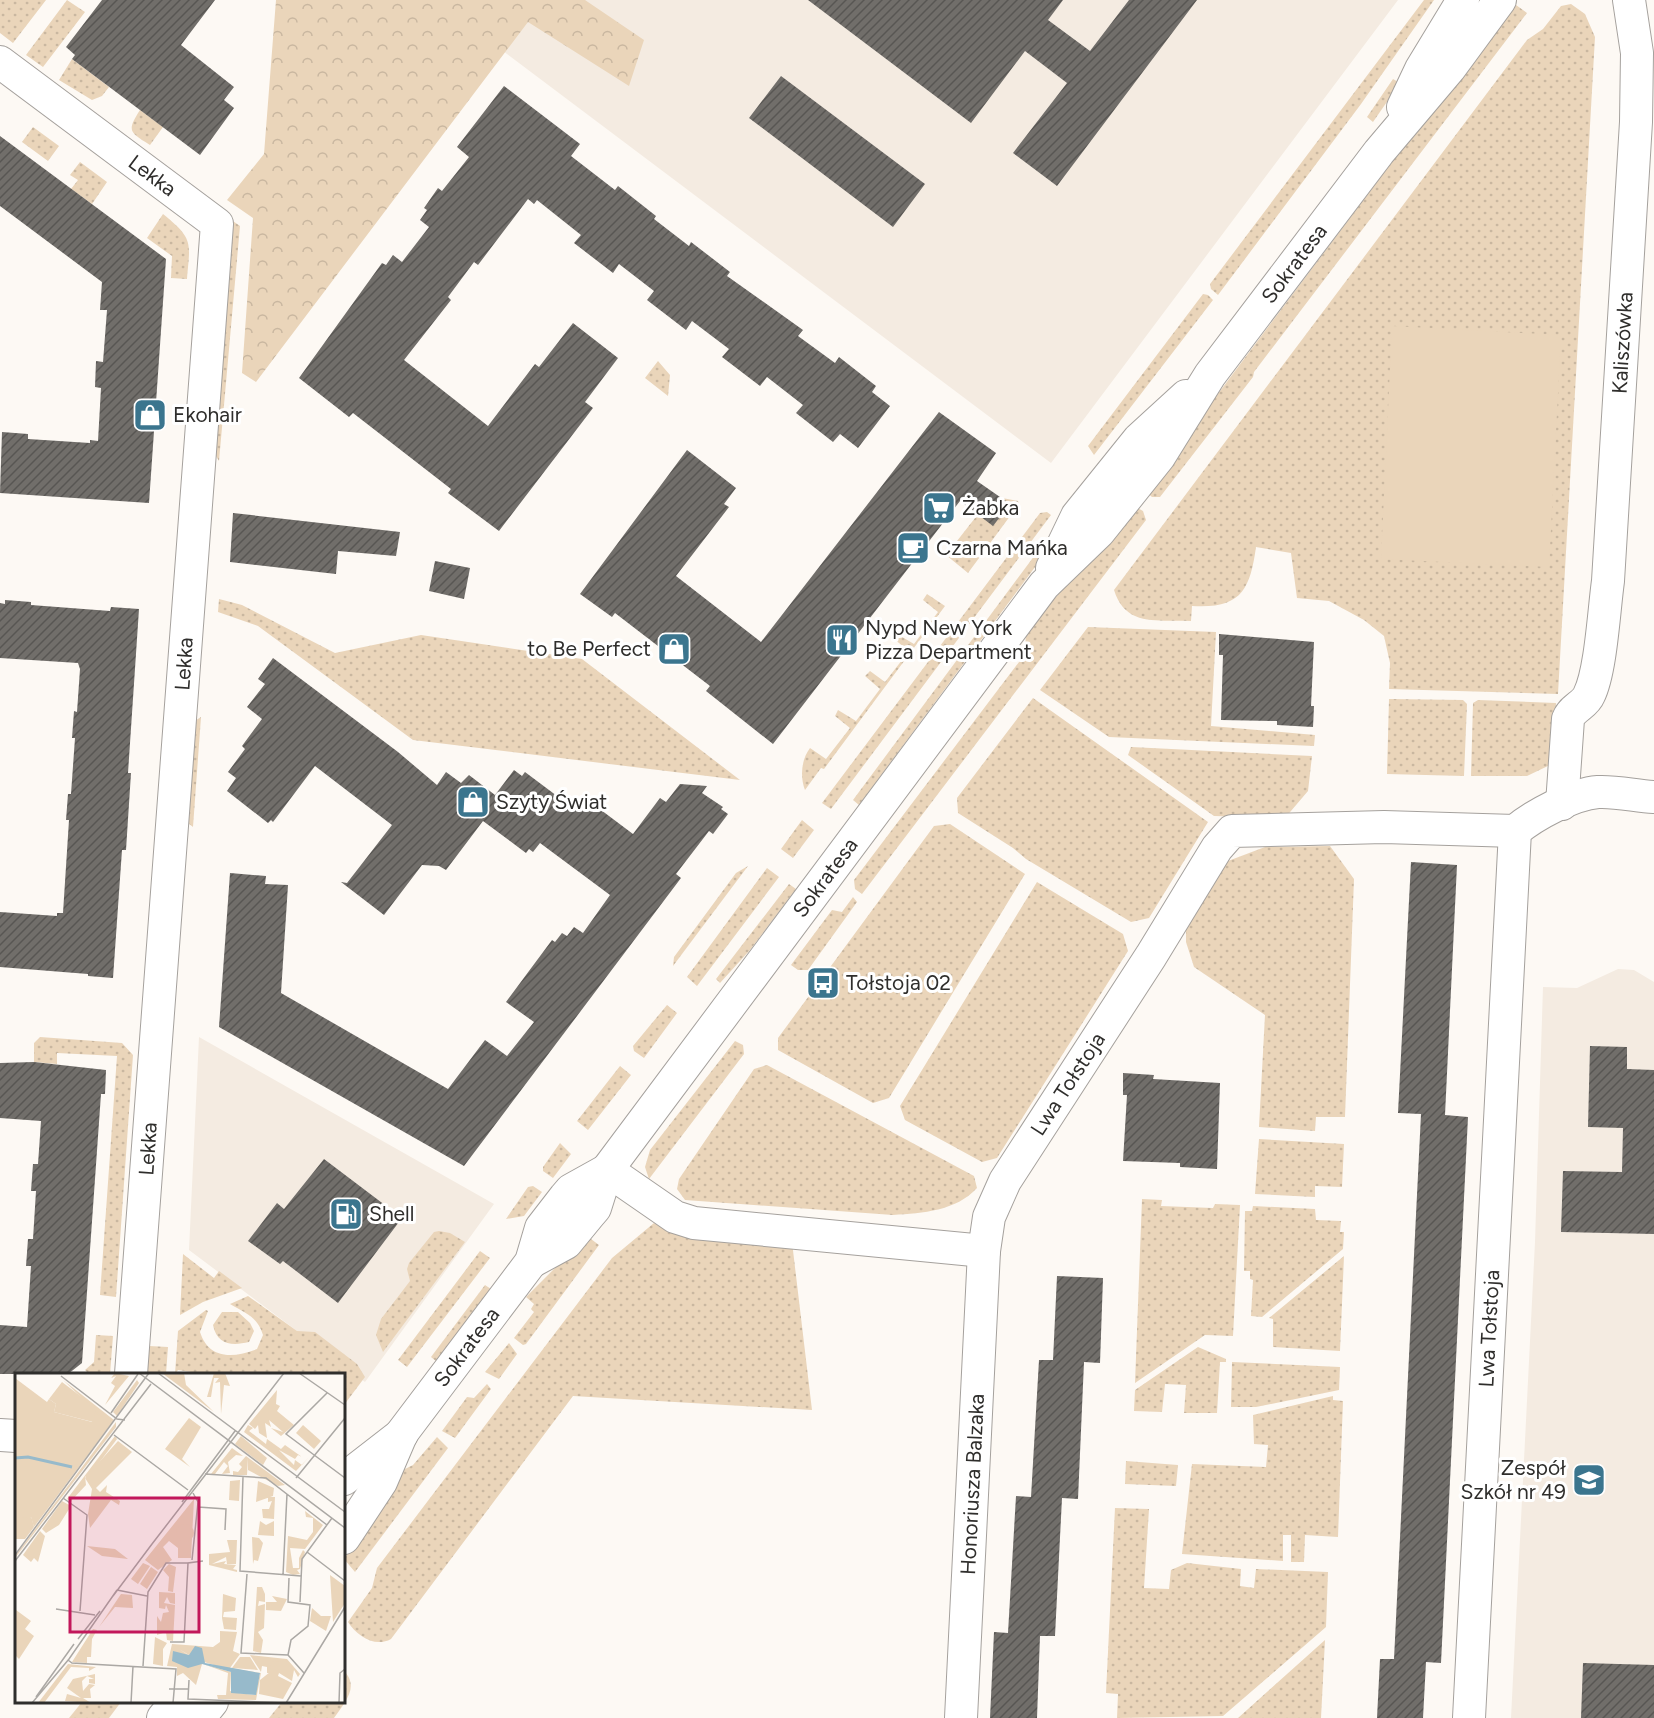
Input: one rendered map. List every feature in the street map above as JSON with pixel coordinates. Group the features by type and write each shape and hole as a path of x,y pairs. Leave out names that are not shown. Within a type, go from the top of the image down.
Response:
{"street":[{"name":"Sokratesa","path":"1379,153 1421,69 1463,0"},
{"name":"Sokratesa","path":"349,1520 381,1482 402,1433 531,1262 542,1228 570,1190 607,1170 1044,585 1077,516 1139,439 1210,375 1379,153 1450,68 1500,0"},
{"name":"Kaliszówka","path":"1562,804 1568,719 1575,708 1589,696 1608,581 1645,122 1629,0"},
{"name":"Lekka","path":"0,62 218,224 131,1373"},
{"path":"1515,831 1529,819 1597,792 1654,797"},
{"name":"Lwa Tołstoja","path":"984,1251 989,1217 1005,1181 1151,956 1217,848 1232,831 1383,826 1515,831 1469,1718"},
{"path":"607,1170 675,1217 694,1223 984,1251"},
{"name":"Honoriusza Balzaka","path":"961,1718 984,1251"},
{"name":"Sokratesa","path":"345,1478 402,1433"},
{"path":"0,1434 15,1436"},
{"path":"163,1718 174,1703"},
{"path":"199,1718 210,1703"}],"shaded area":[{"path":"435,0 1398,0 1051,463"},
{"name":"Zespół Szkół nr 49","path":"1618,969 1634,970 1654,982 1654,1718 1511,1718 1535,1242 1543,987 1577,988"},
{"path":"199,1037 494,1204 365,1382 189,1250"}],"green space":[{"path":"0,0 46,0 13,43 0,33"},
{"path":"67,0 85,12 43,67 26,55"},
{"path":"276,0 585,0 644,40 629,86 528,22 256,382 242,373 253,218 227,200 264,154"},
{"path":"1424,0 1434,0 1361,104 1218,295 1211,289 1210,284"},
{"path":"1512,2 1527,13 1254,372 1253,377 1160,497 1152,497 1145,491"},
{"path":"1571,4 1585,14 1595,37 1558,694 1389,689 1390,663 1384,636 1364,620 1329,601 1297,598 1291,553 1256,547 1250,575 1240,594 1222,604 1192,606 1191,621 1145,619 1126,611 1114,590 1527,40 1543,29 1561,6"},
{"path":"72,59 109,87 102,96 92,100 59,80"},
{"path":"1393,79 1400,83 1373,122 1367,117"},
{"path":"140,110 163,127 150,145 132,131 133,123"},
{"path":"33,127 59,146 48,161 22,142"},
{"path":"80,162 107,182 92,204 71,189 78,180 70,175"},
{"path":"163,214 180,230 188,242 187,279 171,278 172,256 147,238"},
{"path":"230,219 240,226 219,461 209,445"},
{"path":"1203,294 1213,300 1094,455 1088,446"},
{"path":"1392,326 1561,335 1549,567 1381,559"},
{"path":"658,361 670,375 668,396 645,378"},
{"path":"997,497 1018,501 1019,504 968,573 946,555 986,504"},
{"path":"1134,506 1143,511 1146,520 862,894 855,889 854,880 1025,654 1026,630 1103,545"},
{"path":"1047,512 1051,515 831,809 822,803 1040,513"},
{"path":"1055,528 1061,532 859,805 853,800"},
{"path":"927,594 945,606 824,769 821,768 805,790 802,769 810,748 826,759 850,728 835,716 838,710 856,721 880,689 865,676 870,671 885,682 909,651 894,639 897,634 914,644 938,612 923,600"},
{"path":"219,599 242,605 335,653 421,635 582,659 740,780 413,740 258,626 218,612"},
{"path":"1088,627 1216,632 1211,726 1315,735 1314,746 1109,737 1040,690"},
{"path":"1033,698 1208,822 1149,918 1131,922 1026,859 1013,848 958,813 957,798"},
{"path":"1389,699 1463,700 1467,704 1464,776 1387,774"},
{"path":"1478,700 1556,703 1550,765 1527,776 1471,776 1473,703"},
{"path":"201,717 193,827 184,820 190,724"},
{"path":"1131,747 1312,756 1308,791 1285,818 1214,816 1128,755"},
{"path":"802,820 814,830 793,858 781,849"},
{"path":"950,824 1025,874 889,1098 873,1103 778,1050 778,1038 934,826"},
{"path":"1330,846 1354,879 1345,1117 1316,1117 1315,1131 1259,1127 1265,1015 1194,967 1186,942 1186,926 1228,861 1265,847"},
{"path":"748,866 673,966 674,957 736,873"},
{"path":"767,868 779,877 697,986 687,977"},
{"path":"1037,882 1123,934 1128,951 997,1158 982,1162 905,1120 900,1106"},
{"path":"789,884 796,889 750,950 720,983 716,979"},
{"path":"853,897 857,902 808,970 798,970 791,965 832,910 842,912"},
{"path":"667,1005 677,1013 644,1058 634,1051 633,1046"},
{"path":"40,1037 122,1043 133,1055 116,1297 100,1295 117,1056 57,1053 57,1064 34,1062 34,1043"},
{"path":"735,1041 743,1045 744,1054 649,1179 645,1167 650,1150"},
{"path":"767,1065 974,1176 977,1188 969,1196 949,1206 927,1212 893,1215 685,1200 677,1189 679,1179 754,1069"},
{"path":"620,1066 631,1075 588,1130 577,1121"},
{"path":"1259,1139 1344,1144 1342,1187 1315,1186 1315,1197 1255,1194"},
{"path":"560,1143 571,1154 553,1178 543,1171 543,1167"},
{"path":"533,1186 542,1192 524,1216 506,1219 528,1187"},
{"path":"1142,1199 1162,1200 1161,1206 1213,1208 1215,1204 1240,1205 1233,1336 1205,1335 1135,1383"},
{"path":"1253,1206 1315,1209 1316,1220 1341,1221 1340,1232 1344,1232 1343,1249 1262,1317 1251,1316 1253,1280 1250,1279 1250,1271 1244,1271 1245,1211 1252,1211"},
{"path":"654,1223 679,1234 792,1242 812,1410 573,1396 391,1639 379,1642 361,1636 348,1622 372,1588 377,1568 612,1258"},
{"path":"434,1232 450,1233 465,1242 383,1352 376,1335 381,1319 410,1281 407,1269 409,1263"},
{"path":"587,1236 599,1245 523,1345 514,1338 534,1312 531,1309 534,1304 526,1297"},
{"path":"480,1251 490,1258 407,1367 398,1360"},
{"path":"183,1254 214,1278 219,1271 242,1288 203,1302 180,1315"},
{"path":"1344,1256 1340,1351 1273,1347 1273,1319 1269,1318"},
{"path":"485,1285 494,1291 437,1362 431,1357"},
{"path":"248,1296 297,1331 315,1332 357,1364 365,1377 345,1404 345,1373 198,1373 178,1370 175,1373 178,1331 206,1310 208,1311 200,1332 209,1348 231,1355 257,1349 263,1335 257,1323 230,1304"},
{"path":"222,1312 238,1312 250,1323 254,1331 249,1342 231,1344 218,1337 213,1325"},
{"path":"96,1335 113,1336 110,1373 88,1373 85,1370 94,1362"},
{"path":"509,1343 517,1354 499,1379 485,1372"},
{"path":"149,1346 168,1347 166,1373 145,1373"},
{"path":"1198,1347 1226,1359 1226,1362 1220,1362 1217,1413 1184,1413 1186,1385 1165,1384 1162,1412 1134,1411 1135,1390"},
{"path":"1232,1362 1340,1367 1339,1390 1256,1407 1231,1407"},
{"path":"487,1384 491,1389 455,1438 442,1431 467,1397 474,1398"},
{"path":"1333,1396 1333,1400 1343,1401 1338,1537 1305,1535 1304,1562 1291,1562 1291,1535 1283,1535 1283,1561 1182,1554 1192,1464 1266,1467 1268,1445 1254,1444 1253,1415"},
{"path":"437,1437 448,1448 355,1572 345,1558 370,1521 397,1473 413,1465"},
{"path":"1126,1461 1178,1465 1176,1486 1125,1484"},
{"path":"1115,1508 1149,1509 1144,1588 1169,1589 1171,1570 1187,1563 1241,1569 1240,1586 1254,1588 1256,1569 1328,1572 1326,1627 1223,1716 1117,1718 1118,1694 1106,1693"},
{"path":"1325,1640 1321,1718 1238,1718"},
{"path":"345,1672 351,1683 345,1702"},
{"path":"81,1703 120,1703 109,1718 69,1718"},
{"path":"281,1703 345,1703 334,1718 269,1718"}],"building":[{"path":"102,0 215,0 181,45 234,87 224,100 234,108 200,155 72,59 75,55 66,47"},
{"path":"808,0 1063,0 1048,20 1090,51 1129,0 1197,0 1057,186 1013,153 1067,83 1025,51 971,123"},
{"path":"781,76 925,184 893,227 749,118"},
{"path":"504,86 580,144 571,156 615,190 618,186 656,216 654,219 689,246 691,242 730,272 727,276 803,330 798,336 835,363 839,357 876,386 872,392 890,406 858,448 840,434 833,442 796,413 803,405 767,377 760,386 722,357 729,349 692,321 686,330 647,300 654,291 619,264 613,273 574,243 581,235 537,200 534,204 528,199 478,265 474,262 448,297 451,300 404,360 488,426 535,364 539,367 573,323 618,358 585,402 593,408 499,531 448,493 451,489 353,413 349,417 299,378 382,263 386,265 393,255 402,262 429,227 420,220 427,210 424,208 438,188 442,191 469,157 457,147"},
{"path":"0,136 166,259 149,503 0,493 2,432 28,434 28,439 90,443 90,440 98,441 101,388 95,387 96,361 103,362 107,310 100,310 102,282 0,206"},
{"path":"939,412 996,453 977,481 1010,504 993,526 960,501 773,744 706,691 710,686 615,613 612,617 580,594 687,450 736,488 724,504 729,507 676,576 761,642"},
{"path":"233,513 400,532 396,556 338,551 336,574 230,562"},
{"path":"435,561 470,568 464,599 429,591"},
{"path":"5,600 31,602 31,605 110,611 111,607 139,609 128,773 131,773 126,850 122,850 113,978 0,967 0,912 57,916 57,913 63,913 69,820 66,820 68,794 71,794 75,738 72,738 74,711 77,712 80,669 78,663 0,658 0,603 5,604"},
{"path":"1219,634 1314,642 1311,706 1314,706 1313,727 1277,725 1277,721 1221,720 1223,655 1219,655"},
{"path":"273,658 398,752 437,785 446,772 461,783 469,775 495,795 514,770 522,776 525,772 577,811 583,803 590,809 593,804 633,834 660,798 666,802 680,784 707,786 702,793 723,807 721,809 728,814 713,834 709,831 676,874 681,878 464,1166 219,1027 230,873 266,876 265,884 288,885 281,993 448,1089 485,1040 507,1056 534,1022 506,1002 552,940 555,942 562,933 567,936 574,927 583,933 610,895 540,843 533,852 529,849 526,853 483,821 446,870 439,866 422,865 384,915 341,882 347,883 392,825 315,766 273,822 271,820 268,823 227,791 236,778 228,772 245,749 242,746 262,719 247,707 265,684 258,679"},
{"path":"1411,862 1457,865 1445,1115 1468,1117 1441,1663 1426,1662 1423,1718 1377,1718 1380,1659 1394,1659 1421,1114 1398,1113"},
{"path":"1590,1046 1627,1047 1627,1069 1654,1070 1654,1234 1561,1232 1563,1171 1622,1172 1623,1128 1588,1127"},
{"path":"34,1062 106,1070 105,1094 101,1094 82,1363 69,1373 0,1374 0,1325 27,1327 31,1266 26,1266 28,1239 33,1239 36,1191 31,1191 33,1164 38,1164 41,1121 0,1118 0,1063"},
{"path":"1123,1073 1154,1075 1153,1079 1220,1083 1217,1169 1180,1167 1180,1163 1123,1161 1127,1095 1123,1095"},
{"path":"324,1159 402,1218 338,1303 283,1261 280,1264 248,1241 277,1203 284,1209"},
{"path":"1057,1276 1103,1278 1100,1363 1084,1362 1078,1499 1062,1498 1055,1636 1040,1636 1037,1718 990,1718 994,1632 1008,1633 1016,1496 1031,1497 1039,1360 1053,1360"},
{"path":"1583,1663 1654,1665 1654,1718 1581,1718"}],"place":[{"name":"Ekohair","path":"150,415"},
{"name":"Żabka","path":"939,508"},
{"name":"Czarna Mańka","path":"913,548"},
{"name":"Nypd New York Pizza Department","path":"842,640"},
{"name":"to Be Perfect","path":"674,649"},
{"name":"Szyty Świat","path":"473,802"},
{"name":"Tołstoja 02","path":"823,983"},
{"name":"Shell","path":"346,1214"},
{"name":"Zespół Szkół nr 49","path":"1589,1480"}]}
